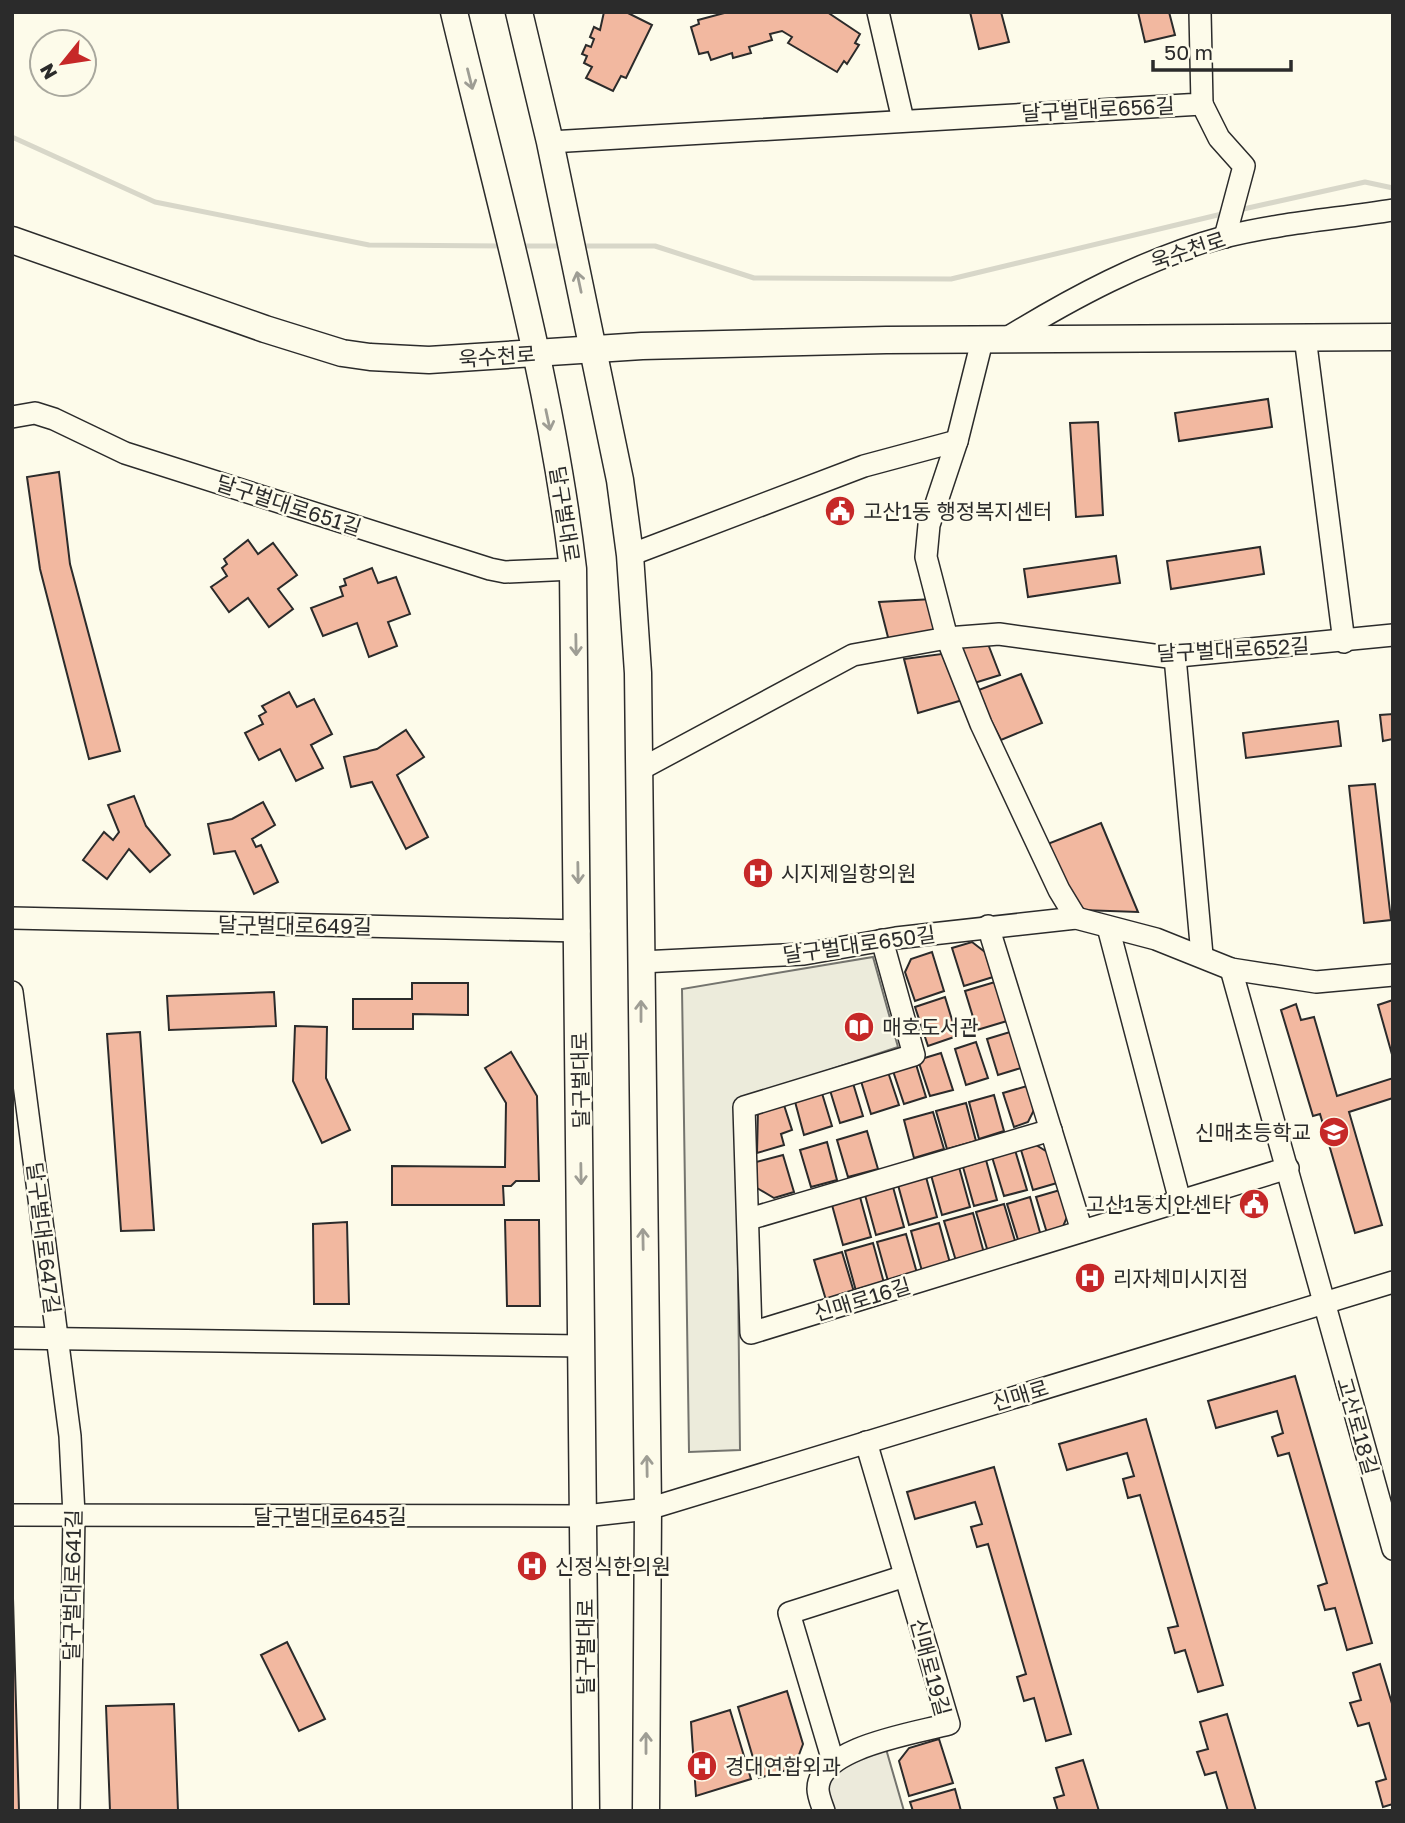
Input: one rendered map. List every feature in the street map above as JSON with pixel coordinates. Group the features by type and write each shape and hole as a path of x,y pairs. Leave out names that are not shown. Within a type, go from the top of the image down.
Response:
{"main road":[{"name":"달구벌대로","path":"454,12 534,353 566,506 573,569 579,931 586,1811"},
{"path":"519,12 594,349 620,480 630,555 638,673 648,1509 646,1811"},
{"name":"욱수천로","path":"12,240 265,329 342,353 429,360 594,349 886,340 991,342 1393,337"}],"street":[{"path":"878,12 903,120"},
{"name":"달구벌대로656길","path":"550,142 1202,104 1200,12"},
{"path":"1202,104 1219,138 1244,166 1225,237"},
{"name":"욱수천로","path":"991,342 1153,260 1225,237 1393,209"},
{"path":"1305,337 1344,642"},
{"path":"991,342 925,540 926,556 947,638 981,724 1059,890 1076,918"},
{"name":"달구벌대로651길","path":"12,417 35,413 54,419 124,453 490,569 505,572 573,569"},
{"path":"630,555 864,466 957,441"},
{"name":"달구벌대로652길","path":"639,770 853,655 947,638 999,634 1175,657 1393,635"},
{"path":"1175,657 1202,955"},
{"name":"달구벌대로649길","path":"12,918 579,931"},
{"name":"달구벌대로650길","path":"641,962 804,954 882,940 1076,918 1202,955 1231,969 1316,982 1393,975"},
{"path":"988,926 1082,1231"},
{"path":"1108,927 1180,1201"},
{"name":"신매로16길","path":"882,940 914,1055 744,1107 751,1333 1288,1168"},
{"path":"1231,969 1288,1168 1323,1304"},
{"name":"달구벌대로647길","path":"12,992 59,1350"},
{"path":"748,1219 1051,1130"},
{"name":"신매로","path":"648,1509 1393,1282"},
{"name":"고산로18길","path":"1323,1304 1393,1549"},
{"path":"12,1338 59,1350 583,1346"},
{"name":"달구벌대로641길","path":"59,1350 71,1436 74,1515 69,1811"},
{"name":"신매로19길","path":"834,1761 868,1746 949,1724 866,1442"},
{"name":"달구벌대로645길","path":"12,1515 585,1516 648,1509"},
{"path":"824,1811 818,1789 823,1773 834,1761 789,1613 905,1576"}],"shaded area":[{"path":"873,957 898,1047 736,1101 740,1450 689,1452 682,989"},
{"path":"884,1742 904,1811 824,1811 823,1773"}],"building":[{"path":"604,12 626,12 652,25 626,78 621,76 613,91 586,78 592,67 584,63 587,56 582,54 586,45 591,47 594,39 590,37 594,27 600,30"},
{"path":"728,12 827,12 860,34 855,43 859,45 847,64 844,61 837,72 788,43 792,37 782,31 770,34 772,40 749,47 751,53 733,58 732,53 711,60 708,52 699,54 691,27 699,24 698,20"},
{"path":"970,12 1001,12 1009,42 979,49"},
{"path":"1138,12 1169,12 1175,35 1145,42"},
{"path":"1268,399 1272,427 1179,441 1175,413"},
{"path":"1098,422 1103,515 1076,517 1070,423"},
{"path":"59,472 70,564 120,751 89,759 40,569 27,477"},
{"path":"248,540 258,554 273,543 297,575 278,589 293,609 269,627 248,598 229,612 211,587 227,576 222,568 227,564 224,559"},
{"path":"1260,547 1264,574 1171,589 1167,561"},
{"path":"1116,556 1120,583 1028,597 1024,569"},
{"path":"372,568 378,583 396,577 410,614 388,622 397,646 369,657 357,623 323,636 311,608 343,596 340,587 346,585 344,579"},
{"path":"933,599 943,636 890,645 879,602"},
{"path":"988,644 1000,675 971,684 958,647"},
{"path":"949,653 966,699 918,713 904,659"},
{"path":"1021,674 1042,723 1001,740 976,691"},
{"path":"289,692 297,707 314,699 332,734 311,745 323,768 296,781 280,749 259,760 245,733 263,724 259,716 266,712 262,706"},
{"path":"1393,714 1393,739 1383,741 1380,715"},
{"path":"1338,721 1341,746 1246,758 1243,733"},
{"path":"406,730 424,757 397,775 428,837 406,849 372,782 351,787 344,757 377,749"},
{"path":"1375,784 1391,920 1364,923 1349,786"},
{"path":"134,796 146,826 170,855 150,872 129,849 107,879 83,860 104,832 113,840 119,832 108,805"},
{"path":"263,802 275,825 252,839 256,847 261,845 278,882 254,894 235,851 214,854 208,824 232,819"},
{"path":"1101,823 1138,912 1081,910 1045,845"},
{"path":"972,942 985,952 993,977 964,986 952,948"},
{"path":"932,952 944,991 915,1001 905,972 911,959"},
{"path":"995,982 1007,1021 977,1030 965,991"},
{"path":"412,983 468,983 468,1015 413,1014 413,1029 353,1029 353,999 412,999"},
{"path":"274,992 276,1026 169,1030 167,996"},
{"path":"945,997 957,1036 928,1046 915,1007"},
{"path":"1393,1000 1393,1058 1378,1005"},
{"path":"1296,1004 1301,1020 1314,1017 1337,1096 1393,1078 1393,1098 1349,1112 1382,1225 1355,1233 1320,1114 1313,1116 1281,1010"},
{"path":"295,1026 327,1027 326,1078 350,1130 322,1143 293,1081"},
{"path":"140,1032 154,1230 121,1231 107,1034"},
{"path":"1010,1032 1021,1068 998,1075 987,1039"},
{"path":"976,1042 988,1078 966,1085 955,1049"},
{"path":"511,1052 537,1096 539,1181 516,1181 511,1186 503,1186 504,1205 392,1205 392,1166 505,1167 506,1103 485,1068"},
{"path":"941,1053 953,1090 930,1096 918,1060"},
{"path":"915,1061 926,1097 904,1104 892,1068"},
{"path":"887,1069 899,1105 871,1114 860,1078"},
{"path":"852,1080 863,1116 840,1123 829,1087"},
{"path":"1027,1086 1034,1110 1028,1122 1014,1127 1003,1093"},
{"path":"821,1090 832,1126 804,1135 794,1098"},
{"path":"994,1095 1004,1131 979,1139 969,1102"},
{"path":"783,1102 792,1130 781,1134 784,1145 757,1153 758,1109"},
{"path":"966,1103 976,1141 947,1149 936,1111"},
{"path":"933,1112 944,1149 914,1158 904,1120"},
{"path":"867,1131 878,1169 848,1177 837,1140"},
{"path":"827,1142 837,1180 811,1187 800,1150"},
{"path":"1036,1145 1049,1153 1057,1183 1033,1190 1021,1150"},
{"path":"1015,1150 1027,1190 1004,1196 992,1157"},
{"path":"783,1155 794,1192 774,1198 757,1188 756,1162"},
{"path":"986,1160 997,1200 974,1206 963,1167"},
{"path":"959,1167 970,1207 942,1215 931,1175"},
{"path":"926,1177 937,1217 909,1225 898,1185"},
{"path":"893,1187 904,1227 876,1235 865,1195"},
{"path":"1060,1190 1067,1217 1062,1229 1047,1233 1036,1197"},
{"path":"860,1197 871,1237 843,1245 832,1205"},
{"path":"1030,1197 1041,1236 1019,1243 1007,1204"},
{"path":"1004,1204 1016,1244 988,1252 976,1212"},
{"path":"973,1213 984,1253 956,1261 944,1221"},
{"path":"505,1220 539,1220 540,1306 507,1306"},
{"path":"347,1222 349,1304 314,1304 313,1224"},
{"path":"939,1223 950,1263 922,1271 911,1231"},
{"path":"906,1234 917,1273 888,1281 877,1242"},
{"path":"873,1243 884,1283 856,1291 845,1251"},
{"path":"842,1252 854,1292 826,1300 814,1260"},
{"path":"1295,1376 1372,1643 1347,1650 1335,1608 1325,1610 1318,1586 1327,1583 1289,1453 1278,1456 1272,1437 1283,1433 1277,1411 1216,1428 1208,1401"},
{"path":"1146,1419 1223,1685 1198,1692 1185,1650 1175,1653 1168,1628 1178,1626 1140,1495 1128,1498 1123,1479 1134,1476 1127,1453 1067,1470 1059,1444"},
{"path":"994,1467 1071,1734 1046,1741 1034,1698 1024,1701 1017,1677 1026,1674 988,1544 977,1547 971,1527 982,1524 975,1502 915,1519 907,1492"},
{"path":"12,1563 19,1811 12,1811"},
{"path":"287,1642 325,1719 299,1731 261,1655"},
{"path":"1380,1664 1393,1707 1393,1804 1383,1807 1376,1782 1386,1779 1369,1723 1358,1726 1350,1703 1361,1700 1353,1673"},
{"path":"787,1691 803,1744 794,1768 759,1778 738,1707"},
{"path":"174,1704 178,1811 110,1811 106,1706"},
{"path":"730,1710 751,1779 696,1796 691,1722"},
{"path":"1227,1714 1256,1811 1228,1811 1216,1772 1205,1775 1197,1752 1208,1749 1200,1722"},
{"path":"939,1739 953,1783 909,1796 899,1761 909,1748"},
{"path":"1083,1760 1099,1811 1058,1811 1054,1798 1064,1795 1056,1768"},
{"path":"955,1789 961,1811 913,1811 910,1802"}],"waterway":[{"path":"12,137 155,202 369,245 504,246"},
{"path":"1239,210 1365,182 1393,188"},
{"path":"580,246 655,246 754,278 951,279 1226,213"},
{"path":"520,246 563,246"}],"place":[{"name":"고산1동 행정복지센터","path":"840,511"},
{"name":"시지제일항의원","path":"758,873"},
{"name":"매호도서관","path":"859,1027"},
{"name":"신매초등학교","path":"1334,1132"},
{"name":"고산1동치안센타","path":"1254,1204"},
{"name":"리자체미시지점","path":"1090,1278"},
{"name":"신정식한의원","path":"532,1566"},
{"name":"경대연합외과","path":"702,1766"}]}
